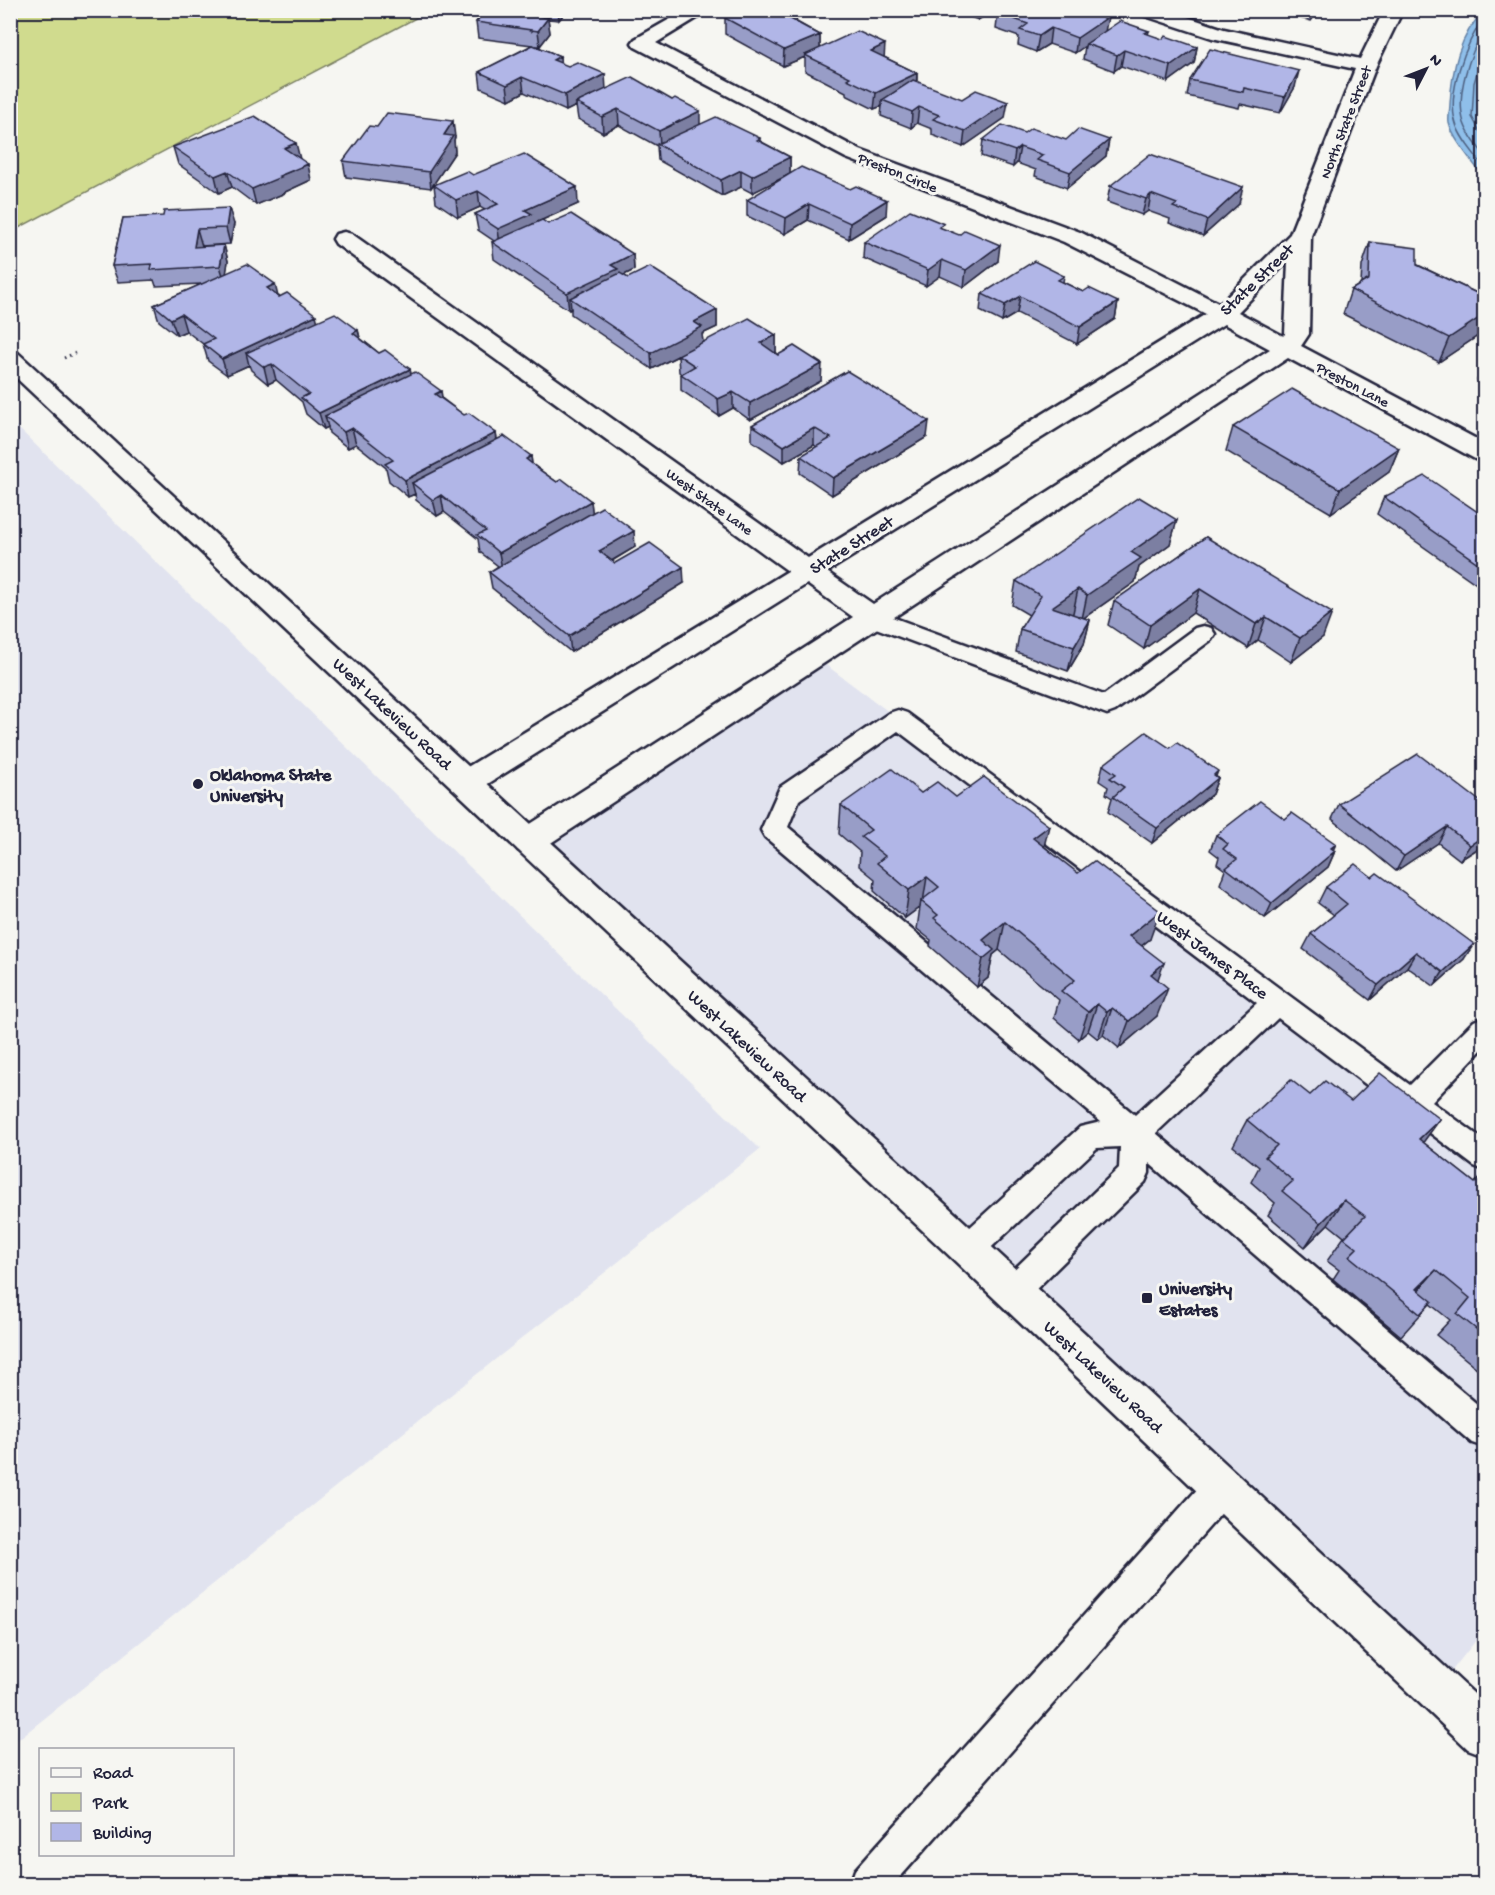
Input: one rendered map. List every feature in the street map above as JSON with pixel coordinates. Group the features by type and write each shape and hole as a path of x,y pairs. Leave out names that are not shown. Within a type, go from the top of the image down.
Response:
{"street":[{"name":"Preston Circle","path":"701,10 642,43 853,154 1072,237 1223,314"},
{"path":"1146,10 1219,34 1366,66"},
{"name":"North State Street","path":"1300,236 1366,66 1394,10"},
{"name":"State Street","path":"467,782 1223,314 1300,236"},
{"name":"State Street","path":"1286,350 1297,334 1300,236"},
{"name":"West State Lane","path":"344,239 873,618"},
{"name":"Preston Lane","path":"1223,314 1286,350 1485,453"},
{"path":"530,841 1286,350"},
{"name":"West Lakeview Road","path":"10,358 1485,1733"}],"lane":[{"name":"West State Lane","path":"873,618 1107,705 1203,634"},
{"name":"West James Place","path":"1135,1133 774,830 789,794 898,718 1485,1157"},
{"path":"968,1249 1090,1136 1135,1133 1277,1002"},
{"path":"1412,1103 1485,1029"},
{"path":"1013,1291 1134,1173 1135,1133"},
{"path":"1135,1133 1485,1431"},
{"path":"868,1884 1222,1487"}],"shaded area":[{"name":"Oklahoma State University","path":"10,420 760,1149 11,1745 10,1745"},
{"path":"814,656 1484,1157 1484,1630 1443,1682 535,837"}],"green space":[{"path":"11,10 429,10 429,11 11,232"}],"water":[{"path":"1484,11 1484,178 1455,137 1449,119 1458,54 1468,31"}],"building":[{"path":"486,10 534,10 531,15 548,18 538,31 476,22"},
{"path":"745,10 795,10 797,11 785,16 820,35 784,50 725,18"},
{"path":"1002,10 1089,10 1108,17 1077,38 1051,28 1039,36 1020,30 1028,24 998,13"},
{"path":"1120,21 1149,31 1145,33 1162,39 1166,36 1197,47 1171,66 1124,50 1117,55 1086,44"},
{"path":"857,31 885,44 871,51 917,73 876,93 847,79 850,77 805,55"},
{"path":"533,45 560,56 553,60 568,66 577,62 605,74 565,95 522,77 507,85 479,72"},
{"path":"1210,49 1299,71 1285,97 1244,88 1243,92 1190,80"},
{"path":"632,77 672,100 675,98 700,111 659,131 618,109 602,117 576,103"},
{"path":"913,80 962,99 976,90 1008,102 965,131 933,119 939,115 919,107 912,112 882,100"},
{"path":"387,113 453,121 444,135 453,136 429,172 343,161 369,126 377,127"},
{"path":"255,116 296,143 284,148 308,164 252,189 227,171 215,176 173,147"},
{"path":"716,117 760,138 757,140 790,157 752,176 741,170 721,180 657,144"},
{"path":"1002,125 1024,133 1031,128 1066,140 1078,129 1109,140 1070,172 1037,160 1043,155 1020,147 1015,151 983,140"},
{"path":"524,154 577,187 525,210 532,214 498,229 475,214 498,204 478,191 456,200 434,185 467,171 473,175"},
{"path":"1150,154 1243,187 1207,220 1173,207 1177,204 1151,194 1146,199 1110,186"},
{"path":"801,167 850,189 856,186 887,200 850,223 809,204 786,218 747,200"},
{"path":"229,208 226,228 197,229 194,247 224,245 220,266 151,270 152,264 112,266 123,218 163,216 164,211"},
{"path":"910,210 944,224 939,227 959,235 965,230 1000,245 966,270 942,260 928,270 864,242"},
{"path":"571,214 633,254 611,265 618,269 567,293 492,242 542,220 548,224"},
{"path":"1370,242 1417,248 1417,265 1485,297 1485,314 1449,338 1351,290 1369,279"},
{"path":"1034,261 1064,276 1058,280 1083,292 1089,288 1118,302 1080,327 1020,296 1005,305 982,294"},
{"path":"247,264 275,284 267,288 279,297 287,293 316,315 222,359 203,344 214,339 181,314 171,319 154,305"},
{"path":"650,267 717,310 694,322 702,327 651,353 570,298 620,273 628,278"},
{"path":"335,313 358,330 353,333 379,353 385,350 410,369 319,413 301,398 309,394 272,364 264,367 246,353"},
{"path":"749,318 776,335 761,343 778,355 794,346 822,364 750,403 733,392 718,399 681,374 695,366 678,355"},
{"path":"847,371 929,421 833,478 801,456 831,438 814,428 784,446 752,425"},
{"path":"415,372 441,391 435,394 464,415 469,413 496,433 405,480 385,464 393,460 352,428 344,432 325,416"},
{"path":"1292,389 1399,448 1340,489 1233,427"},
{"path":"504,436 531,456 526,459 541,471 557,482 562,479 591,501 499,553 477,535 486,531 441,495 433,500 412,483"},
{"path":"1425,476 1485,517 1485,568 1384,497"},
{"path":"1139,497 1177,520 1131,552 1141,558 1087,595 1078,589 1052,607 1090,620 1074,647 1020,629 1041,596 1016,581"},
{"path":"602,507 634,531 599,551 615,563 650,543 683,567 569,636 489,572"},
{"path":"1206,537 1332,613 1300,638 1266,617 1256,624 1200,589 1150,625 1114,601"},
{"path":"1146,732 1170,748 1177,743 1218,771 1214,775 1218,778 1157,828 1113,797 1124,787 1110,778 1116,774 1103,765"},
{"path":"1418,754 1485,805 1485,835 1470,845 1447,827 1404,856 1339,804"},
{"path":"892,769 921,793 937,782 956,797 984,777 1049,826 1033,838 1078,873 1094,861 1160,911 1129,936 1164,963 1151,974 1168,988 1129,1021 1112,1008 1107,1012 1097,1004 1088,1012 1061,991 1075,980 1005,922 983,940 994,950 983,959 934,918 938,915 921,901 939,887 927,877 909,890 877,863 885,856 861,837 871,830 841,805"},
{"path":"1260,801 1285,819 1292,813 1336,844 1331,848 1335,851 1272,903 1226,868 1237,859 1223,849 1228,844 1216,835"},
{"path":"1355,864 1372,877 1377,873 1474,944 1443,972 1416,952 1378,985 1311,934 1347,904 1326,887"},
{"path":"1380,1073 1440,1119 1419,1139 1475,1183 1485,1172 1485,1336 1457,1314 1470,1298 1436,1270 1417,1289 1432,1301 1420,1314 1349,1256 1357,1248 1344,1238 1365,1216 1344,1200 1321,1223 1282,1191 1293,1181 1265,1157 1277,1145 1247,1120 1291,1080 1310,1095 1325,1081 1351,1101"}],"place":[{"name":"Oklahoma State University","path":"198,784"},
{"name":"University Estates","path":"1147,1298"}]}
